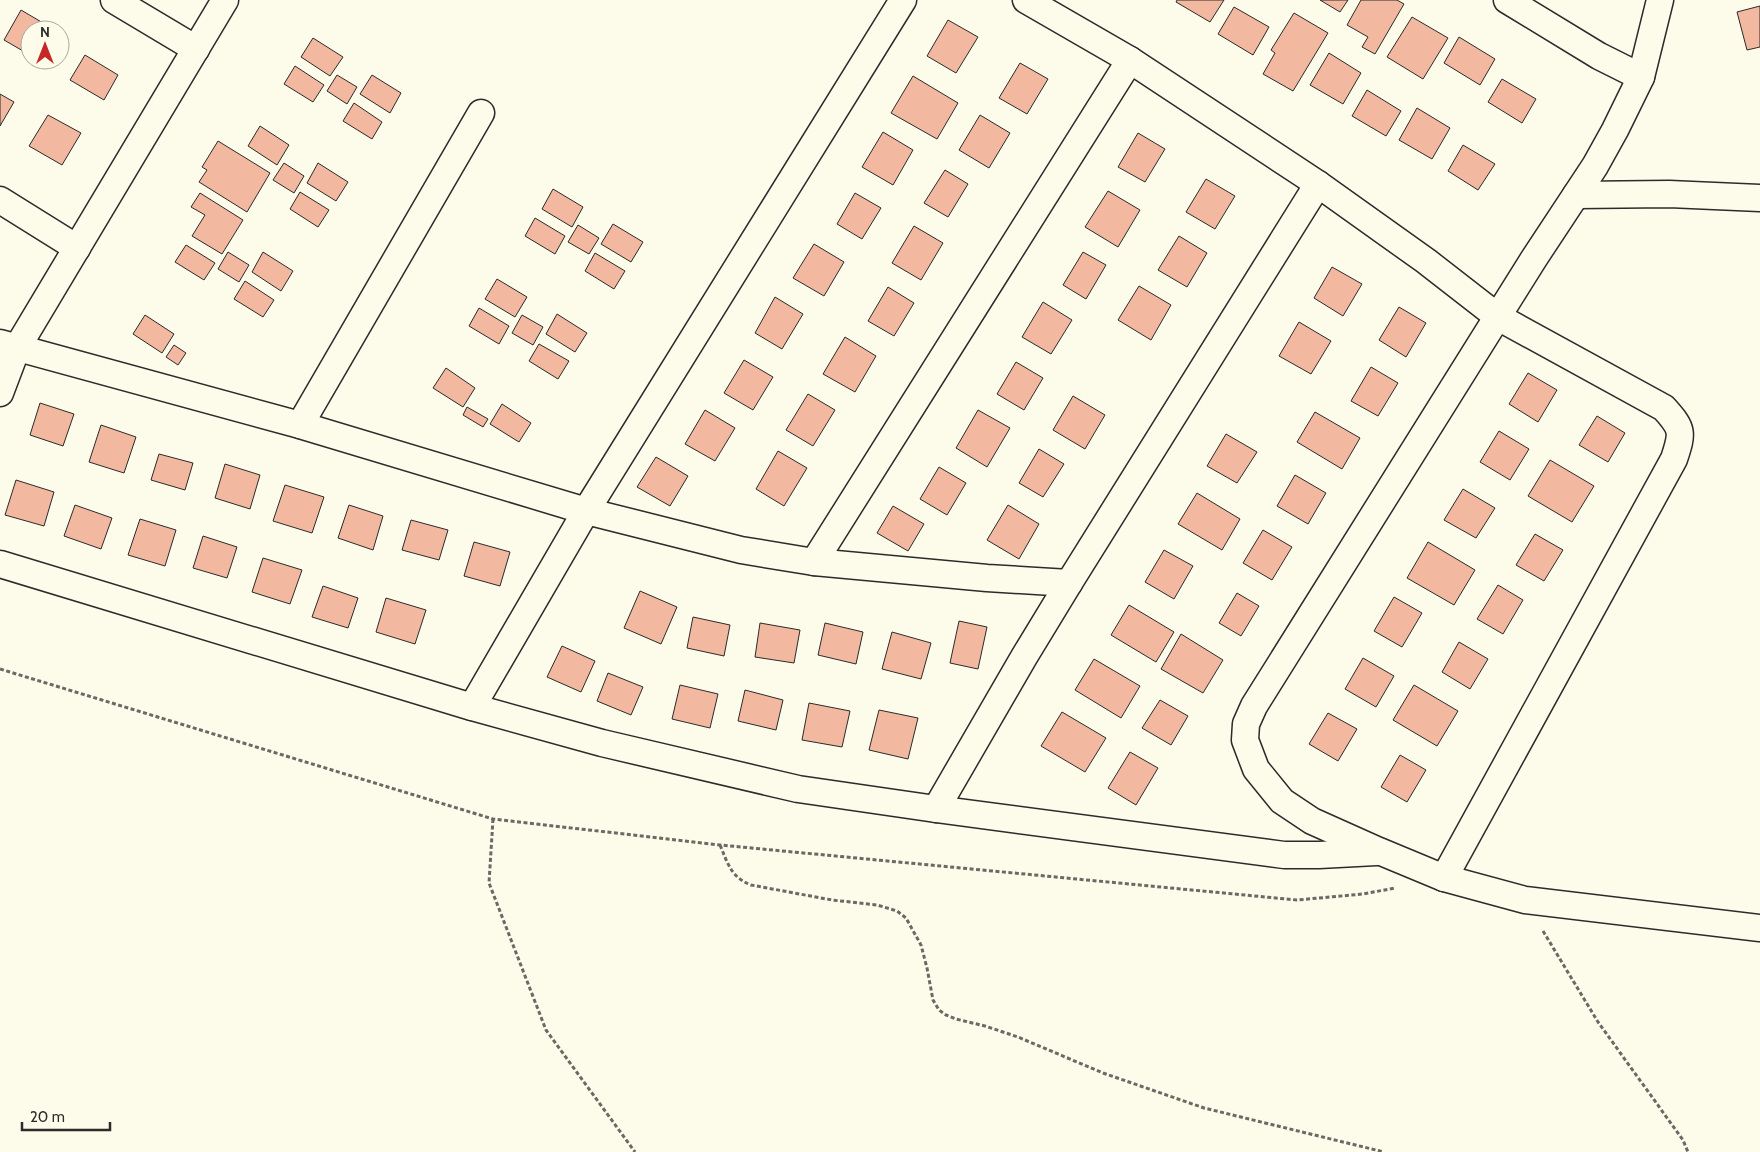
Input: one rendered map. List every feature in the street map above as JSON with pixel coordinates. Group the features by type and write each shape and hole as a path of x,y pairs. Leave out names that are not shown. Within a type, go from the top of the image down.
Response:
{"street":[{"path":"114,0 196,50"},
{"path":"0,393 8,346 77,248 225,0"},
{"path":"472,707 586,511 903,0"},
{"path":"1026,0 1130,60 1318,184 1426,261 1498,317 1664,408 1678,424 1680,440 1674,459 1444,878"},
{"path":"1507,0 1599,56 1641,77"},
{"path":"1660,0 1641,77 1615,130 1254,706 1246,724 1245,740 1256,770 1282,801 1312,821 1379,852 1444,878 1525,900 1760,928"},
{"path":"814,562 1130,60"},
{"path":"300,425 481,113"},
{"path":"936,810 1069,583 1318,184"},
{"path":"1576,195 1669,194 1760,198"},
{"path":"0,200 77,248"},
{"path":"8,346 300,425 586,511 741,550 814,562 987,578 1069,583"},
{"path":"0,564 472,707 602,743 798,789 936,810 1284,855 1379,852"}],"path":[{"path":"0,669 493,819 720,845 1297,900 1363,894 1399,887"},
{"path":"493,819 489,883 546,1030 635,1152"},
{"path":"720,845 733,873 740,881 751,885 897,911 906,918 917,937 924,953 933,1000 939,1010 946,1015 1018,1037 1104,1073 1204,1108 1384,1152"},
{"path":"1525,900 1598,1022 1683,1140 1688,1152"}],"building":[{"path":"1177,0 1224,0 1210,22 1176,2"},
{"path":"1320,0 1348,0 1340,12"},
{"path":"1361,0 1397,0 1404,4 1375,54 1362,47 1368,37 1347,25"},
{"path":"1760,6 1760,47 1747,50 1737,12"},
{"path":"1234,7 1269,27 1253,55 1218,34"},
{"path":"21,10 38,20 20,20 20,49 4,40"},
{"path":"1294,13 1328,33 1293,91 1263,74 1275,53 1271,50"},
{"path":"1412,17 1448,38 1423,79 1387,57"},
{"path":"948,20 978,37 956,73 927,56"},
{"path":"1459,37 1495,59 1480,85 1444,63"},
{"path":"313,38 343,57 330,76 301,57"},
{"path":"1329,53 1361,73 1343,104 1310,85"},
{"path":"85,55 118,75 104,100 70,80"},
{"path":"1020,63 1048,79 1027,114 999,98"},
{"path":"295,66 324,85 313,102 284,84"},
{"path":"337,75 357,87 347,104 327,91"},
{"path":"372,75 401,93 390,113 360,94"},
{"path":"913,76 958,103 937,139 891,113"},
{"path":"1502,79 1536,99 1522,123 1488,102"},
{"path":"1367,90 1401,111 1386,136 1352,116"},
{"path":"0,94 14,102 0,126"},
{"path":"354,103 382,122 372,139 343,121"},
{"path":"1417,108 1450,128 1432,159 1399,140"},
{"path":"48,115 81,133 62,165 29,146"},
{"path":"980,115 1010,133 989,168 959,150"},
{"path":"260,126 289,145 277,165 248,146"},
{"path":"883,132 913,150 893,185 862,167"},
{"path":"1138,133 1165,149 1145,182 1118,167"},
{"path":"218,141 270,173 247,212 199,182 207,170 202,167"},
{"path":"1463,145 1495,164 1478,190 1448,171"},
{"path":"284,163 304,176 294,193 273,180"},
{"path":"318,163 348,182 336,201 307,183"},
{"path":"945,170 968,184 948,217 924,203"},
{"path":"1206,179 1235,196 1215,229 1186,212"},
{"path":"553,189 583,207 572,227 542,209"},
{"path":"1108,191 1140,210 1118,247 1085,227"},
{"path":"300,192 329,210 318,227 290,209"},
{"path":"200,193 243,220 222,254 192,236 205,215 191,207"},
{"path":"855,193 881,208 862,239 837,224"},
{"path":"535,218 565,236 555,254 525,236"},
{"path":"613,224 643,242 631,262 601,244"},
{"path":"578,225 599,238 589,254 568,242"},
{"path":"914,226 943,243 921,280 892,263"},
{"path":"1179,236 1207,253 1187,287 1158,270"},
{"path":"814,244 844,262 824,296 793,278"},
{"path":"186,245 215,263 204,280 175,262"},
{"path":"228,252 249,265 239,282 218,269"},
{"path":"263,252 293,271 281,291 252,272"},
{"path":"1083,252 1106,265 1086,299 1063,285"},
{"path":"595,253 625,271 614,289 585,271"},
{"path":"1332,267 1362,284 1343,316 1314,298"},
{"path":"497,279 527,297 515,317 485,299"},
{"path":"245,281 274,300 263,317 234,299"},
{"path":"1139,286 1171,305 1151,340 1118,320"},
{"path":"888,287 914,303 894,336 868,321"},
{"path":"775,297 803,314 782,349 755,333"},
{"path":"1043,302 1072,320 1051,354 1022,337"},
{"path":"1399,307 1426,323 1406,357 1379,340"},
{"path":"479,308 509,326 499,344 469,326"},
{"path":"557,314 587,333 575,352 546,334"},
{"path":"145,315 174,334 162,353 133,334"},
{"path":"522,315 543,327 533,345 512,333"},
{"path":"1299,322 1331,341 1311,374 1279,356"},
{"path":"845,337 876,356 855,392 823,374"},
{"path":"539,344 569,361 558,379 529,361"},
{"path":"174,345 186,353 178,365 166,357"},
{"path":"744,360 773,377 753,410 724,393"},
{"path":"1016,362 1043,378 1024,410 997,394"},
{"path":"1371,367 1398,383 1378,416 1351,401"},
{"path":"446,368 475,388 463,407 433,388"},
{"path":"1528,373 1557,390 1538,422 1509,404"},
{"path":"808,394 835,410 813,446 786,430"},
{"path":"1073,396 1105,415 1085,449 1053,430"},
{"path":"40,403 74,414 63,446 30,435"},
{"path":"502,404 531,423 519,442 490,424"},
{"path":"467,407 488,419 483,427 463,415"},
{"path":"705,410 735,428 715,461 685,444"},
{"path":"978,410 1010,428 987,467 956,448"},
{"path":"1315,412 1360,438 1342,469 1297,442"},
{"path":"1597,416 1625,433 1608,462 1579,445"},
{"path":"101,425 136,437 124,473 89,462"},
{"path":"1499,431 1529,449 1510,480 1480,462"},
{"path":"1226,434 1257,452 1237,483 1207,466"},
{"path":"1039,449 1064,464 1043,497 1019,483"},
{"path":"778,451 807,468 784,506 756,489"},
{"path":"159,454 193,463 185,490 151,480"},
{"path":"656,457 688,476 670,506 637,487"},
{"path":"1550,460 1594,486 1572,522 1528,496"},
{"path":"225,464 260,475 250,509 215,498"},
{"path":"939,467 966,483 947,515 920,499"},
{"path":"1295,475 1326,493 1308,524 1277,506"},
{"path":"16,480 54,492 44,526 5,515"},
{"path":"285,485 324,497 312,533 273,521"},
{"path":"1463,489 1495,508 1476,538 1444,520"},
{"path":"1197,493 1240,519 1222,550 1178,524"},
{"path":"75,505 112,518 101,549 64,536"},
{"path":"349,505 383,516 373,550 338,538"},
{"path":"1008,505 1039,524 1019,559 987,540"},
{"path":"893,506 924,524 908,551 877,533"},
{"path":"140,519 176,530 165,566 128,555"},
{"path":"411,520 448,530 439,560 402,550"},
{"path":"1263,530 1292,547 1272,580 1243,563"},
{"path":"1535,534 1563,550 1544,581 1516,565"},
{"path":"203,536 237,547 227,578 193,568"},
{"path":"474,542 510,552 500,586 464,576"},
{"path":"1428,542 1475,570 1454,605 1407,578"},
{"path":"1164,550 1193,566 1174,599 1145,582"},
{"path":"263,558 302,570 290,604 252,592"},
{"path":"1498,585 1523,600 1503,634 1477,619"},
{"path":"323,586 358,598 348,628 312,617"},
{"path":"640,591 677,607 661,644 624,628"},
{"path":"1237,593 1259,606 1241,636 1219,623"},
{"path":"1394,597 1422,613 1402,647 1374,631"},
{"path":"386,598 426,610 415,644 376,632"},
{"path":"1129,605 1174,632 1156,662 1111,635"},
{"path":"693,617 730,625 724,656 687,648"},
{"path":"959,621 987,627 978,669 950,663"},
{"path":"760,623 800,630 794,663 755,657"},
{"path":"825,623 863,632 856,664 818,655"},
{"path":"892,632 931,643 921,679 882,669"},
{"path":"1181,634 1223,660 1203,693 1161,669"},
{"path":"1459,642 1488,659 1470,689 1442,672"},
{"path":"562,646 595,661 581,692 547,677"},
{"path":"1363,658 1394,676 1376,707 1345,689"},
{"path":"1094,659 1140,686 1121,718 1075,690"},
{"path":"608,673 643,687 631,715 597,701"},
{"path":"680,685 718,694 710,728 672,719"},
{"path":"1414,685 1458,711 1437,746 1393,720"},
{"path":"745,690 783,700 776,730 738,721"},
{"path":"1160,700 1188,716 1171,745 1142,728"},
{"path":"809,703 850,711 842,747 802,740"},
{"path":"879,710 918,718 908,759 869,750"},
{"path":"1062,712 1106,738 1085,772 1041,746"},
{"path":"1328,713 1357,729 1338,761 1309,744"},
{"path":"1130,752 1158,768 1136,805 1108,788"},
{"path":"1400,755 1426,770 1407,802 1381,787"}]}
